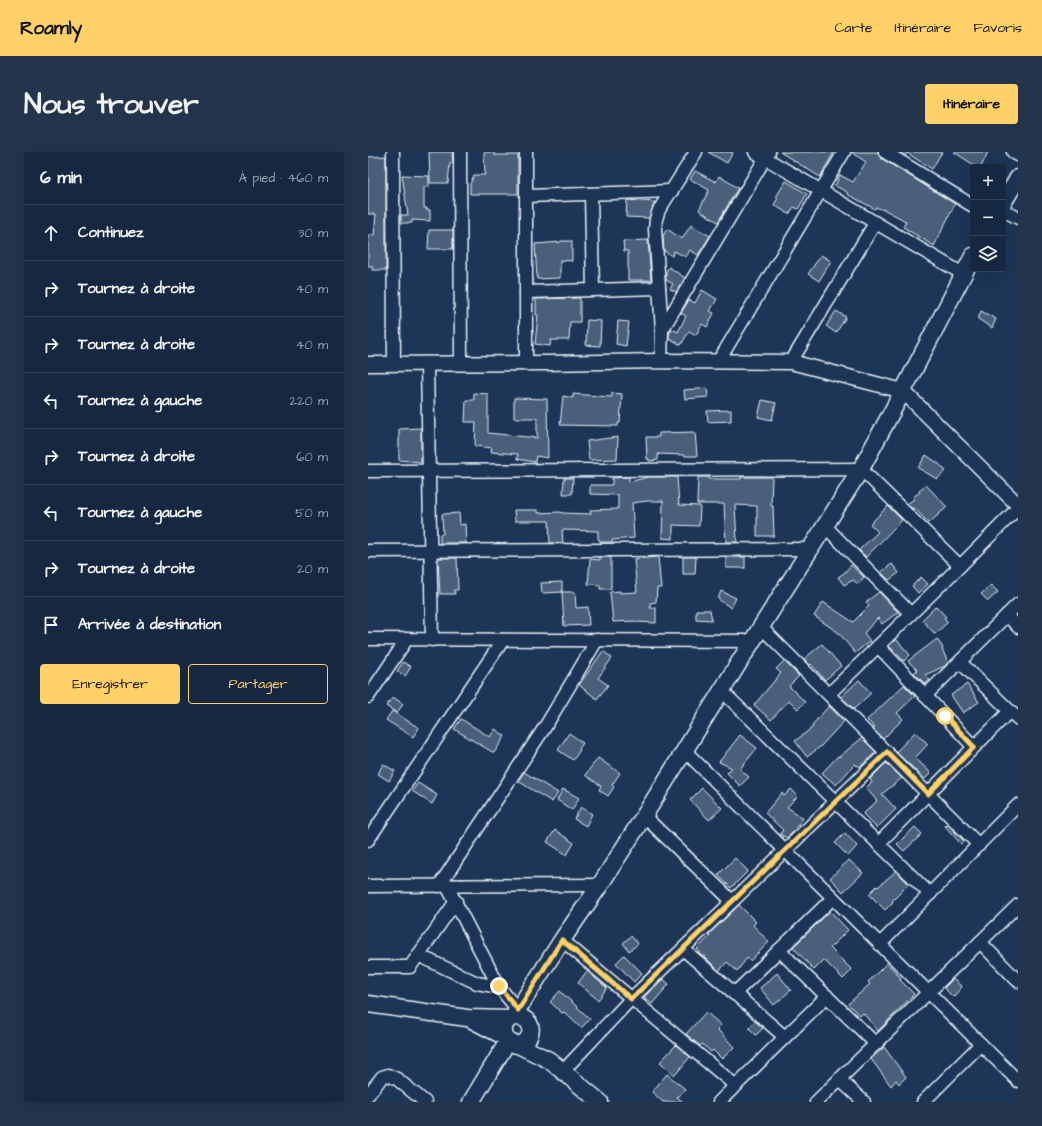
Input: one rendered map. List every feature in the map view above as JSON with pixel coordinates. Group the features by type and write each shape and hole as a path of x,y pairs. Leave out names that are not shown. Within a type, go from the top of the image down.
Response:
{"main road":[{"path":"1005,200 1018,178"},
{"path":"510,1041 526,1042 520,1020 537,981 562,940 600,885 644,816 861,469 970,261"},
{"path":"368,1004 467,1018 520,1020"},
{"path":"467,1018 548,1060 600,1102"},
{"path":"510,1041 504,1027 520,1020"},
{"path":"520,1020 548,1060"},
{"path":"471,1102 510,1041"}],"street":[{"path":"394,152 394,364"},
{"path":"460,152 460,364"},
{"path":"526,152 526,363"},
{"path":"661,361 662,330 655,229 656,219 659,210 696,152"},
{"path":"718,362 844,152"},
{"path":"885,152 970,204"},
{"path":"1013,152 1018,155"},
{"path":"662,330 763,154 821,191 963,274"},
{"path":"526,196 672,191"},
{"path":"591,194 593,290"},
{"path":"1006,212 1018,218"},
{"path":"791,362 875,223"},
{"path":"526,292 659,288"},
{"path":"368,364 661,361 791,362 903,391 1018,506 960,566 829,694"},
{"path":"427,364 432,640"},
{"path":"368,471 861,469 960,566"},
{"path":"825,526 911,614"},
{"path":"368,551 810,549"},
{"path":"925,696 1018,604"},
{"path":"1007,615 1018,627"},
{"path":"761,627 979,845"},
{"path":"368,639 753,641"},
{"path":"368,698 407,640"},
{"path":"368,840 503,640"},
{"path":"443,886 568,690 597,640"},
{"path":"878,646 974,747"},
{"path":"878,844 974,747 1014,715 960,662"},
{"path":"722,691 930,894"},
{"path":"685,751 1018,1081"},
{"path":"563,1071 631,999 887,752"},
{"path":"880,944 979,845 1015,813"},
{"path":"644,816 732,902"},
{"path":"368,886 600,885"},
{"path":"443,886 456,901 482,955 520,1020"},
{"path":"734,994 833,898"},
{"path":"368,967 410,967 456,901"},
{"path":"816,1102 1018,905"},
{"path":"562,940 736,1086"},
{"path":"980,942 1018,981"},
{"path":"683,949 785,1037"},
{"path":"779,950 876,1044"},
{"path":"418,955 477,983 499,986"},
{"path":"719,1102 827,996"},
{"path":"923,1102 981,1044"},
{"path":"368,1095 382,1077 388,1075 397,1079 425,1102"},
{"path":"839,1079 864,1102"}],"building":[{"path":"429,152 452,152 453,163 450,163 448,183 430,183"},
{"path":"484,152 494,152 494,155 518,155 518,194 470,194 470,184 474,175 485,175"},
{"path":"708,152 733,152 727,163"},
{"path":"780,152 834,152 820,177"},
{"path":"851,152 878,152 881,158 955,204 934,246 903,227 906,222 902,219 883,209 876,207 875,209 835,186 840,175 853,182 866,162"},
{"path":"899,152 942,152 932,169 907,153 905,156"},
{"path":"954,152 988,152 982,164 972,164"},
{"path":"386,156 386,270 372,270 372,266 368,266 368,235 374,235 376,214 368,214 368,157"},
{"path":"695,171 716,182 719,176 738,188 718,222 699,210 709,190 690,179"},
{"path":"402,175 429,176 429,187 424,187 424,208 427,208 426,210 430,210 430,221 412,220 412,223 401,223 401,215 408,215"},
{"path":"786,181 807,194 798,209 794,207 789,214 774,205 778,198 776,197"},
{"path":"627,200 655,202 649,218 626,217"},
{"path":"691,225 710,236 698,255 690,250 686,257 674,251 672,256 664,251 663,236 667,229 682,239"},
{"path":"429,230 453,230 453,249 428,249"},
{"path":"648,240 651,280 628,280 628,251 624,251 623,241"},
{"path":"572,241 572,261 560,260 560,278 537,279 535,244"},
{"path":"821,255 831,261 819,281 808,274"},
{"path":"669,267 685,278 676,292 670,289 673,284 666,280 666,272"},
{"path":"702,290 717,299 710,311 714,313 707,327 702,324 696,335 689,331 681,345 669,338 669,334 672,329 678,332 686,316 681,313 689,300 695,303"},
{"path":"580,298 580,322 570,322 569,340 551,340 550,346 535,344 538,315 536,315 536,299"},
{"path":"836,311 846,317 836,333 826,326"},
{"path":"981,311 996,319 992,328 978,319"},
{"path":"587,320 601,321 600,346 586,345"},
{"path":"618,321 629,322 626,346 616,344"},
{"path":"707,388 708,397 685,399 684,390"},
{"path":"474,393 488,394 488,433 537,438 537,418 514,418 514,398 547,399 548,458 536,456 535,462 517,459 518,454 491,452 492,448 475,446 476,422 465,422 466,400 474,400"},
{"path":"612,393 622,394 620,423 618,423 618,426 560,425 563,396 573,398 573,394 612,397"},
{"path":"762,400 776,403 772,420 758,417"},
{"path":"731,410 731,421 708,422 707,411"},
{"path":"421,428 421,462 399,460 399,429"},
{"path":"695,432 697,456 658,454 658,460 649,461 649,459 647,459 646,437 659,437 659,433"},
{"path":"618,437 617,459 589,460 587,441"},
{"path":"926,455 946,471 937,479 918,468"},
{"path":"629,477 629,482 648,477 677,477 679,505 700,506 699,526 673,525 673,539 662,538 663,501 632,503 634,538 612,540 612,542 600,542 598,539 598,531 562,530 563,543 550,543 549,521 515,521 514,510 538,510 538,513 561,512 591,514 590,510 618,509 618,495 590,494 590,485 612,485 612,478"},
{"path":"698,477 708,477 708,479 741,479 741,477 772,477 771,506 773,506 774,536 757,536 757,506 735,505 737,542 726,542 724,504 697,504"},
{"path":"564,478 573,478 572,494 563,494"},
{"path":"926,485 947,507 929,523 914,508 913,509 907,504 920,492 919,490"},
{"path":"888,506 902,520 866,557 859,550 878,532 870,524"},
{"path":"459,513 460,525 465,524 466,543 440,543 440,534 443,534 442,514"},
{"path":"600,557 611,557 611,589 600,589 600,585 588,584 590,559 600,560"},
{"path":"658,557 661,588 657,588 656,602 650,603 650,608 656,608 656,623 636,621 613,622 610,592 637,592 634,559"},
{"path":"683,557 696,557 695,574 683,574"},
{"path":"726,557 745,557 745,568 726,568"},
{"path":"438,558 457,558 458,590 454,590 455,594 440,594"},
{"path":"892,564 899,573 889,580 881,572"},
{"path":"851,565 864,577 858,584 853,580 844,585 838,577"},
{"path":"921,577 928,584 918,593 912,586"},
{"path":"562,582 562,592 542,593 541,583"},
{"path":"991,585 998,592 988,601 981,594"},
{"path":"721,591 736,598 731,608 718,599"},
{"path":"562,592 575,592 576,608 588,607 589,625 564,626"},
{"path":"879,592 898,612 882,624 878,618 864,633 870,641 855,653 839,633 814,616 823,602 853,622 869,606 866,602"},
{"path":"936,606 946,617 944,618 948,622 935,634 922,620"},
{"path":"696,610 710,610 712,620 696,619"},
{"path":"896,639 910,655 904,661 889,646"},
{"path":"937,639 943,648 942,649 948,662 945,666 925,675 930,680 925,684 914,673 917,670 908,661"},
{"path":"822,644 841,666 825,680 811,664 810,665 804,659"},
{"path":"603,651 612,658 598,678 608,685 597,699 579,685"},
{"path":"784,661 799,676 789,686 805,702 798,709 789,700 771,720 754,705 781,673 776,669"},
{"path":"403,662 411,667 405,676 397,671"},
{"path":"859,680 871,693 854,709 841,697"},
{"path":"967,684 979,702 963,713 951,695"},
{"path":"904,685 915,696 897,713 903,719 883,739 873,729 875,728 867,720"},
{"path":"393,697 403,704 397,713 386,706"},
{"path":"829,706 844,721 821,746 807,757 795,741 813,727 812,725"},
{"path":"392,711 419,728 413,737 386,720"},
{"path":"461,719 490,737 495,729 505,736 494,753 454,729"},
{"path":"915,732 928,744 915,758 931,773 925,779 896,752"},
{"path":"569,733 583,743 573,760 558,750"},
{"path":"740,735 757,748 740,769 749,777 740,786 727,773 732,768 719,762"},
{"path":"862,738 876,752 860,767 855,764 836,785 822,773 838,756 839,757"},
{"path":"598,758 620,773 612,785 614,787 608,796 599,790 601,786 585,775"},
{"path":"886,763 902,778 882,794 896,809 877,828 863,814 877,801 866,788 872,782 870,779"},
{"path":"383,764 395,771 389,781 378,774"},
{"path":"524,772 558,793 552,802 518,781"},
{"path":"418,783 437,795 432,804 412,791"},
{"path":"702,788 722,808 709,820 690,800"},
{"path":"563,789 579,798 572,810 557,800"},
{"path":"791,789 798,796 787,807 803,818 787,838 780,834 783,830 765,813 782,793 784,796"},
{"path":"581,807 592,814 586,826 574,819"},
{"path":"947,824 964,841 961,844 945,826"},
{"path":"915,827 922,834 904,851 897,844"},
{"path":"555,830 574,843 567,855 547,842"},
{"path":"845,833 857,846 848,856 835,843"},
{"path":"735,858 748,871 731,888 718,875"},
{"path":"849,860 863,873 843,892 830,878"},
{"path":"896,871 909,884 885,910 869,894"},
{"path":"739,905 756,922 753,925 769,942 750,961 747,958 737,971 727,962 719,971 697,949 710,936 708,935"},
{"path":"830,911 848,930 830,948 852,970 843,979 824,960 814,970 793,947"},
{"path":"631,936 638,944 629,951 623,943"},
{"path":"624,955 642,973 634,982 616,963"},
{"path":"887,963 901,978 899,979 914,994 878,1031 863,1013 860,1016 848,1004 870,984 868,982"},
{"path":"587,971 607,988 598,1000 578,983"},
{"path":"777,973 791,990 774,1005 760,988"},
{"path":"663,979 669,984 652,1004 644,997"},
{"path":"953,979 962,987 953,997 944,988"},
{"path":"560,991 590,1019 581,1028 564,1012 562,1013 550,1002"},
{"path":"706,1012 721,1025 717,1029 734,1047 722,1059 713,1050 711,1052 702,1044 700,1046 686,1034"},
{"path":"755,1021 763,1028 756,1035 749,1028"},
{"path":"676,1045 690,1057 675,1075 660,1062"},
{"path":"884,1047 906,1077 899,1084 896,1080 891,1086 871,1059"},
{"path":"667,1074 685,1089 677,1097 683,1102 663,1102 652,1092"}],"route":[{"path":"499,986 518,1010 562,940 631,999 887,752 928,794 974,747 945,716"}]}
